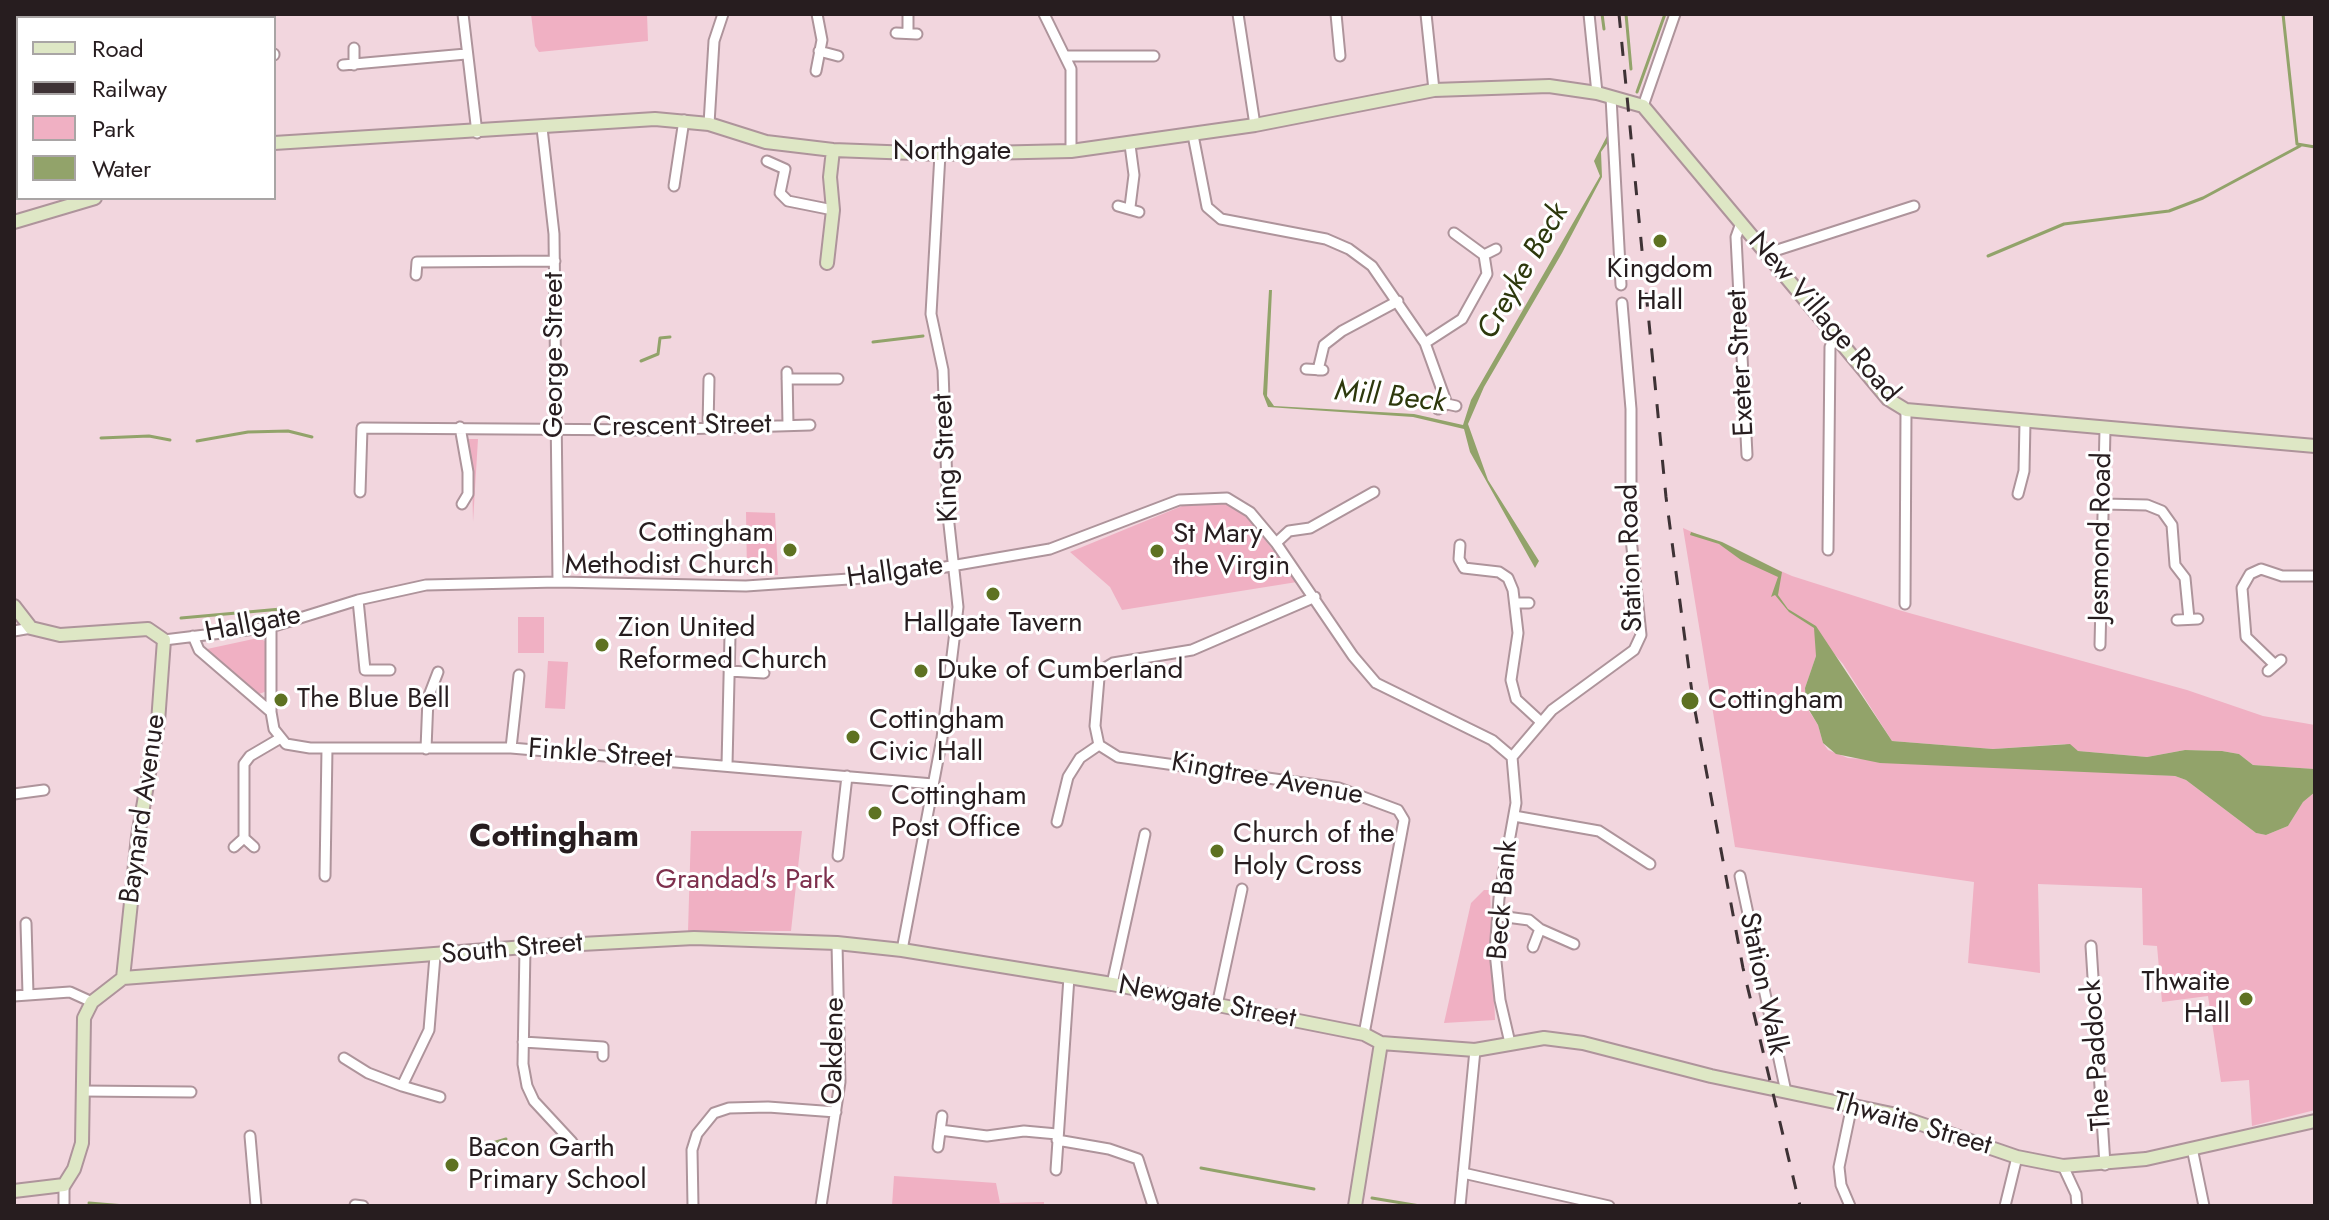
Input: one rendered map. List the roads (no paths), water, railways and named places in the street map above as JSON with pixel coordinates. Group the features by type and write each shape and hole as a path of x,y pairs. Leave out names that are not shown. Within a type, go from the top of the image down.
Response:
{"street":[{"path":"463,14 477,133"},
{"path":"709,124 714,41 723,14"},
{"path":"816,71 821,26 817,14"},
{"path":"896,33 912,33 908,14"},
{"path":"1044,14 1068,56 1071,151"},
{"path":"1238,14 1255,125"},
{"path":"1336,14 1342,49"},
{"path":"1426,14 1434,90"},
{"path":"1589,14 1597,93"},
{"path":"1643,106 1675,14"},
{"path":"354,48 348,65 466,54"},
{"path":"819,51 838,56"},
{"path":"1068,56 1154,56"},
{"name":"Northgate","path":"276,143 684,120 709,124 766,142 833,150 940,154 1071,151 1255,125 1434,90 1549,86 1627,100"},
{"path":"1611,97 1621,285"},
{"name":"New Village Road","path":"1627,100 1643,106 1888,399 1906,410 2315,446"},
{"path":"674,186 684,120"},
{"name":"George Street","path":"542,128 555,261 558,582"},
{"path":"1193,135 1207,207 1221,219 1326,239 1349,249 1372,266 1425,343 1447,406"},
{"path":"1118,206 1134,210 1130,145"},
{"path":"827,263 833,210 830,177 833,150"},
{"name":"King Street","path":"902,950 933,784 958,607 943,370 931,291 940,154"},
{"path":"767,161 785,169 780,193 788,201 833,210"},
{"path":"14,222 88,200"},
{"path":"1765,254 1914,206"},
{"name":"Exeter Street","path":"1741,223 1736,237 1747,455"},
{"path":"1425,343 1462,319 1482,289 1487,274 1484,255 1454,232"},
{"path":"1484,255 1496,249"},
{"path":"416,275 417,262 555,261"},
{"path":"1306,369 1321,370 1324,345 1342,331 1398,301"},
{"name":"Station Road","path":"1512,757 1541,722 1634,650 1641,635 1631,538 1631,407 1622,303"},
{"path":"1832,542 1830,347 1836,336"},
{"path":"788,425 787,376 838,379"},
{"path":"708,427 709,379"},
{"path":"1905,604 1906,410"},
{"path":"2018,494 2024,471 2025,422"},
{"name":"Crescent Street","path":"361,492 362,428 810,425"},
{"path":"460,427 468,472 468,494 462,504"},
{"name":"Jesmond Road","path":"2099,645 2105,429"},
{"path":"1276,543 1289,531 1310,528 1350,502 1362,501 1374,492"},
{"name":"Hallgate","path":"164,640 271,627 358,600 426,585 558,582 746,586 840,581 1050,549 1179,500 1227,498 1250,512 1276,543 1353,656 1376,683 1492,740 1512,757"},
{"path":"1362,501 1370,512"},
{"path":"2104,504 2147,505 2162,511 2172,525 2175,565 2185,578 2193,619 2177,620"},
{"path":"1460,545 1459,559 1464,568 1499,572 1508,578 1515,603 1518,633 1513,690 1516,699 1541,722"},
{"path":"2275,665 2246,637 2242,588 2250,574 2261,569 2282,576 2315,576"},
{"path":"1048,810 1058,817 1068,777 1080,758 1099,745 1095,726 1099,678 1113,663 1192,650 1315,597"},
{"path":"358,600 365,670 390,670"},
{"path":"1515,603 1529,603"},
{"path":"14,606 31,628"},
{"path":"234,847 244,838 244,764 250,756 279,739 271,712 271,627"},
{"path":"14,631 31,628 60,635 148,629 164,640"},
{"path":"193,636 199,650 271,712"},
{"path":"727,765 730,636"},
{"name":"Baynard Avenue","path":"123,978 138,836 158,722 164,640"},
{"path":"729,671 764,673"},
{"path":"426,749 428,698 438,672"},
{"path":"511,748 519,675"},
{"name":"Finkle Street","path":"279,739 286,744 327,748 511,748 933,784"},
{"name":"Kingtree Avenue","path":"1099,745 1118,757 1339,788 1398,810 1404,820 1364,1034"},
{"path":"325,876 327,748"},
{"name":"Beck Bank","path":"1510,1043 1500,1000 1495,952 1517,782 1512,757"},
{"path":"838,856 847,776"},
{"path":"14,794 44,790"},
{"path":"1514,816 1599,831 1650,864"},
{"path":"1112,984 1145,834"},
{"path":"244,838 254,847"},
{"name":"Station Walk","path":"1740,876 1786,1092"},
{"path":"1217,1005 1242,889"},
{"path":"1499,916 1529,920 1540,929 1574,944"},
{"path":"26,923 28,994"},
{"path":"1533,947 1540,929"},
{"name":"South Street","path":"123,978 525,947 694,938 837,943 902,950"},
{"name":"Oakdene","path":"821,1206 840,1067 837,943"},
{"name":"The Paddock","path":"2091,946 2105,1165"},
{"path":"525,947 523,1042 527,1086 534,1101 567,1129 572,1142"},
{"name":"Newgate Street","path":"902,950 1112,984 1364,1034 1381,1043 1475,1050 1510,1043"},
{"path":"402,1086 429,1030 435,956"},
{"path":"1056,1170 1069,977"},
{"path":"64,1206 64,1185 82,1143 84,1018 92,1002 123,978"},
{"path":"14,996 70,992 92,1002"},
{"name":"Thwaite Street","path":"1510,1043 1544,1038 1583,1043 1892,1114 2017,1157 2063,1166 2105,1165 2315,1121"},
{"path":"523,1042 603,1047 603,1056"},
{"path":"1355,1206 1381,1043"},
{"path":"1460,1206 1475,1050"},
{"path":"350,1059 425,1101 440,1097"},
{"path":"82,1091 191,1092"},
{"path":"1850,1206 1841,1185 1839,1167 1852,1105"},
{"path":"693,1206 692,1150 697,1134 714,1113 729,1108 768,1107 836,1112"},
{"path":"938,1147 942,1116"},
{"path":"940,1130 987,1136 1024,1131 1109,1149 1138,1159 1153,1206"},
{"path":"250,1136 255,1147 256,1206"},
{"path":"2192,1148 2204,1206"},
{"path":"2005,1206 2017,1157"},
{"path":"2063,1166 2064,1175 2076,1194 2077,1206"},
{"path":"1463,1173 1609,1206"},
{"path":"14,1191 64,1185"},
{"path":"355,1205 363,1206"}],"water":[{"path":"1608,134 1611,138 1601,152 1602,177 1484,387 1468,424 1488,480 1539,561 1535,568 1470,452 1464,429 1413,417 1268,407 1263,394 1269,290 1272,290 1267,396 1274,406 1414,414 1463,425 1471,400 1600,176 1594,161"},
{"path":"1691,532 1722,542 1782,572 1778,595 1788,609 1816,626 1892,741 1993,749 2070,744 2078,751 2147,757 2185,750 2222,751 2239,754 2253,765 2315,769 2315,792 2303,802 2288,826 2266,835 2256,833 2186,780 2175,776 1880,763 1836,754 1823,743 1818,725 1806,705 1805,688 1816,656 1814,628 1789,612 1775,595 1771,597 1778,577 1741,560 1719,544 1690,535"}],"waterway":[{"path":"1602,14 1604,29"},
{"path":"1626,14 1631,69"},
{"name":"Creyke Beck","path":"1637,92 1665,14"},
{"path":"2283,14 2297,144 2315,147"},
{"path":"1988,256 2064,224 2169,211 2203,198 2300,146"},
{"path":"873,342 923,336"},
{"path":"641,361 658,354 660,338 670,337"},
{"path":"197,441 248,432 288,431 312,437"},
{"path":"101,438 149,436 170,440"},
{"path":"181,618 281,609"},
{"path":"479,1147 506,1139"},
{"path":"1201,1168 1314,1189"},
{"path":"1372,1198 1420,1206"},
{"path":"89,1203 125,1206"}],"railway":[{"path":"1619,14 1666,497 1693,700 1743,968 1800,1206"}],"place":[{"name":"Kingdom Hall","path":"1660,241"},
{"name":"Cottingham Methodist Church","path":"790,550"},
{"name":"St Mary the Virgin","path":"1157,551"},
{"name":"Hallgate Tavern","path":"993,594"},
{"name":"Zion United Reformed Church","path":"602,645"},
{"name":"Duke of Cumberland","path":"921,671"},
{"name":"The Blue Bell","path":"281,700"},
{"name":"Cottingham","path":"1690,701"},
{"name":"Cottingham Civic Hall","path":"853,737"},
{"name":"Cottingham Post Office","path":"875,813"},
{"name":"Church of the Holy Cross","path":"1217,851"},
{"name":"Thwaite Hall","path":"2246,999"},
{"name":"Bacon Garth Primary School","path":"452,1165"}],"district":[{"name":"Cottingham","path":"554,838"}],"water label":[{"name":"Mill Beck","path":"1390,398"}],"park label":[{"name":"Grandad's Park","path":"745,881"}]}
